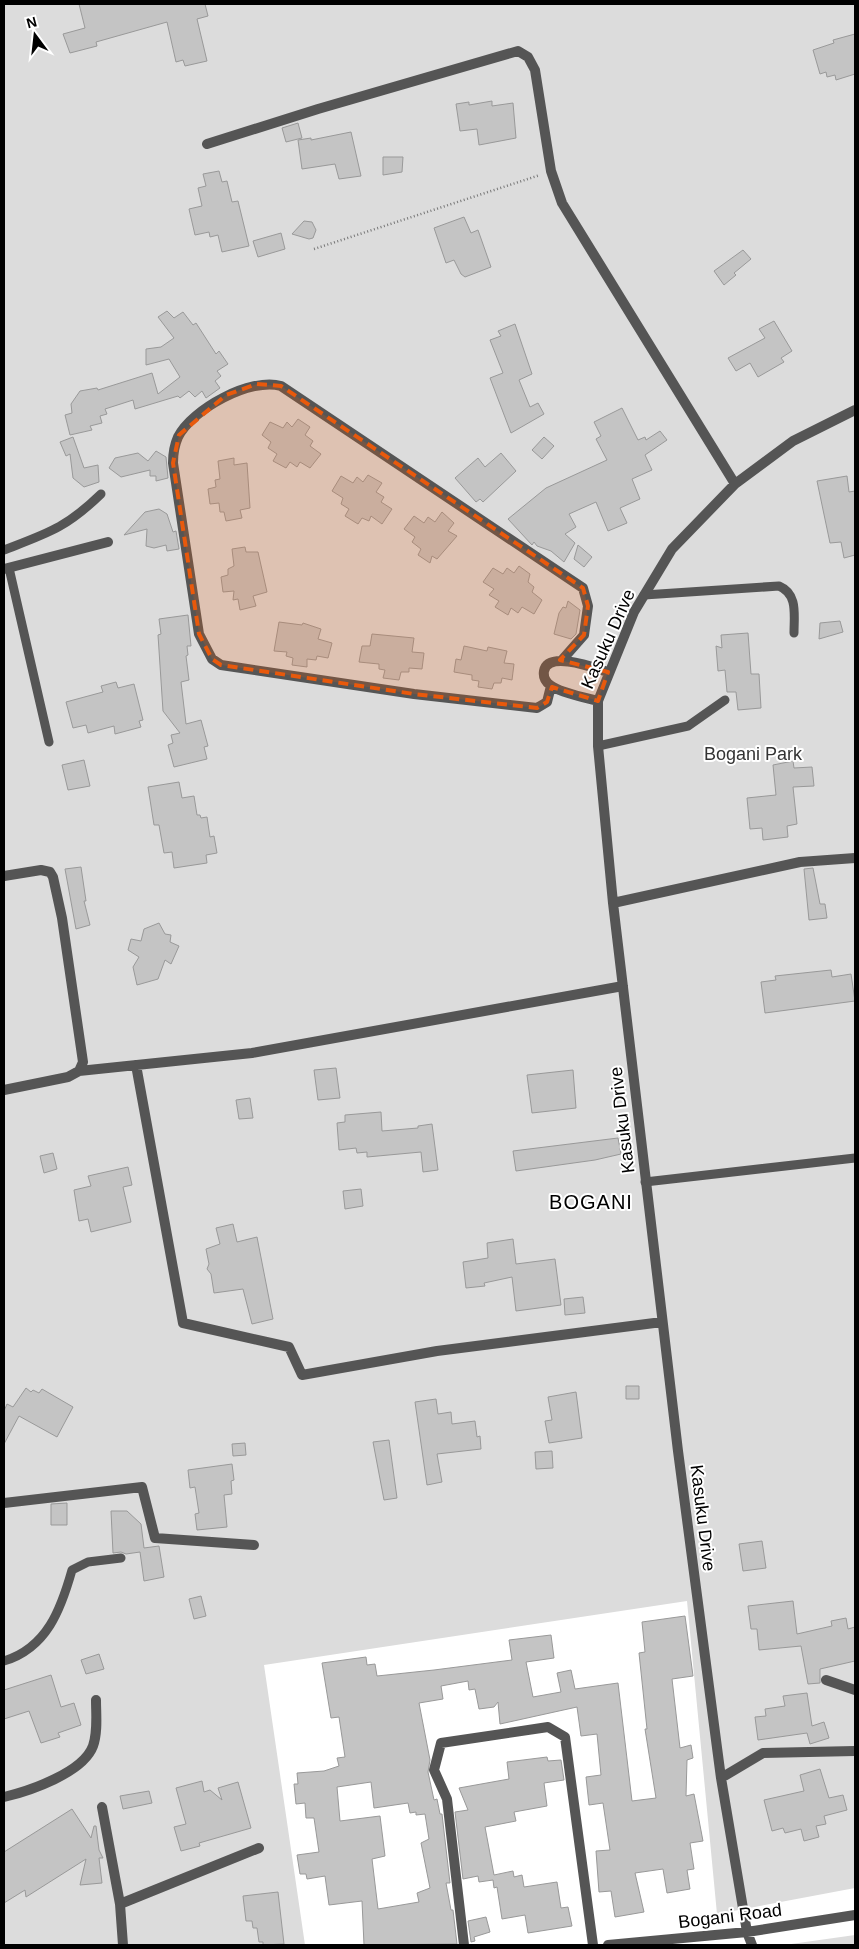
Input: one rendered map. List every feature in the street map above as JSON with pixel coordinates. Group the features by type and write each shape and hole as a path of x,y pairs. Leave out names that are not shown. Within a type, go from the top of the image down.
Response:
{"street":[{"path":"208,144 318,109 518,52 528,57 535,70 551,171 562,203 735,484"},
{"path":"551,686 547,702 537,708 356,685 221,665 212,659 198,634 187,569 173,463 173,449 179,435 199,414 226,395 257,384 270,383 281,386 570,577 583,588 588,606 584,635 562,660 546,666 545,679 551,686 598,702"},
{"name":"Kasuku Drive","path":"752,1945 747,1932 721,1778 662,1322 613,903 598,746 598,702 608,672 634,612 672,549 735,484 792,442 855,410"},
{"path":"7,568 108,542"},
{"path":"562,660 608,672"},
{"path":"613,903 800,862 855,858"},
{"path":"4,876 41,870 50,872 53,877 62,918 82,1053 83,1062 79,1071"},
{"path":"4,1090 68,1077 79,1071 252,1053 623,986"},
{"path":"136,1065 183,1323 289,1347 302,1375 437,1351 662,1322"},
{"path":"4,1503 142,1487 156,1538 254,1545"},
{"path":"826,1680 855,1690"},
{"path":"4,1797 50,1782 85,1759 93,1746 96,1700"},
{"path":"464,1945 447,1799 434,1770 441,1743 548,1727 565,1737 593,1945"},
{"path":"721,1778 764,1752 855,1751"},
{"path":"102,1807 120,1904 124,1945"},
{"path":"120,1904 259,1848"},
{"name":"Bogani Road","path":"608,1945 747,1932 855,1915"}],"lane":[{"path":"4,550 65,525 80,515 101,494"},
{"path":"7,568 49,742"},
{"path":"644,595 779,586 788,590 794,600 794,633"},
{"path":"598,746 688,726 725,700"},
{"path":"646,1182 855,1158"},
{"path":"4,1660 35,1645 51,1627 63,1603 72,1570 88,1562 122,1558"}],"path":[{"path":"314,249 551,171"}],"highlighted area":[{"path":"257,384 281,386 583,588 588,606 584,635 560,660 608,672 598,701 552,687 547,702 537,708 414,694 221,665 212,659 199,634 187,569 173,463 179,435 226,395"}],"green space":[{"name":"Bogani Park","path":"4,4 855,4 855,1888 717,1914 687,1601 264,1665 305,1945 4,1945"},
{"path":"855,1935 855,1945 784,1945"}],"building":[{"path":"79,4 205,4 208,16 197,19 207,61 185,66 183,60 176,62 167,22 96,42 97,46 70,53 63,34 85,28"},
{"path":"855,34 855,74 836,80 835,75 827,77 826,72 820,74 813,50 834,43 833,40"},
{"path":"492,101 492,106 513,103 516,138 479,145 477,129 460,131 456,104 469,102 469,105"},
{"path":"298,123 302,138 286,142 282,128"},
{"path":"351,132 361,176 339,179 335,164 302,169 298,140 311,138 311,140"},
{"path":"383,157 403,157 402,172 383,175"},
{"path":"219,171 222,182 227,181 232,202 238,201 249,246 222,252 218,235 210,237 209,232 195,235 189,209 202,206 198,188 206,186 203,174"},
{"path":"464,217 471,233 478,230 491,267 465,277 461,274 454,260 446,263 434,228"},
{"path":"304,221 312,222 316,230 313,238 309,239 292,234"},
{"path":"281,233 285,249 258,257 253,241"},
{"path":"743,250 751,259 734,273 736,275 724,285 714,271"},
{"path":"167,311 174,318 183,312 193,325 196,323 216,354 219,351 228,364 217,371 221,376 215,381 220,388 206,398 202,391 195,397 189,391 180,398 178,396 135,409 133,400 105,409 107,414 100,416 102,423 90,426 92,430 70,435 65,415 72,413 71,404 80,391 97,388 98,390 152,373 158,394 180,377 169,359 146,365 146,349 161,347 174,338 158,317"},
{"path":"774,321 792,351 781,358 784,362 758,377 750,363 736,371 728,358 765,338 759,329"},
{"path":"515,324 532,374 519,380 530,407 538,403 544,414 511,433 490,378 503,373 490,340 501,336 498,331"},
{"path":"622,408 638,440 645,437 646,440 660,431 667,440 645,455 652,470 632,479 640,499 620,508 627,523 608,531 596,502 569,514 576,527 565,534 575,543 564,562 551,551 537,546 534,542 532,545 508,519 546,488 607,460 596,439 601,436 594,422"},
{"path":"298,419 310,427 305,435 313,441 310,446 321,454 310,468 300,462 297,467 290,462 286,468 273,461 277,454 268,448 271,442 262,435 270,422 283,428 287,422 292,427"},
{"path":"73,437 84,468 98,465 99,482 84,487 73,478 70,454 66,456 60,442"},
{"path":"544,437 554,446 542,459 532,450"},
{"path":"156,451 166,457 168,478 156,481 156,476 150,476 150,470 121,477 109,468 115,458 138,453 148,461"},
{"path":"501,453 516,471 483,502 480,499 476,502 455,478 478,458 485,467"},
{"path":"234,458 234,465 247,463 250,508 240,510 242,518 226,521 224,512 220,512 219,503 210,504 208,489 216,487 215,480 220,479 218,461"},
{"path":"368,475 382,483 376,492 384,497 381,502 392,509 382,524 371,516 369,521 362,518 358,524 345,516 349,509 341,504 343,498 332,491 341,476 353,483 357,477 363,482"},
{"path":"847,476 849,492 855,491 855,555 844,558 841,542 830,543 817,481"},
{"path":"159,509 167,514 173,532 176,531 179,549 167,551 166,545 154,548 146,546 147,529 124,535 145,512"},
{"path":"442,512 454,523 448,531 457,536 437,559 432,556 430,563 418,555 421,549 412,542 415,537 404,529 414,516 424,523 428,517 435,522"},
{"path":"578,545 592,557 584,567 574,559"},
{"path":"245,547 246,552 258,552 267,592 253,596 256,606 240,610 238,599 233,600 234,591 223,592 221,577 228,575 228,569 234,566 232,549"},
{"path":"519,566 530,574 528,582 534,587 532,592 542,600 534,614 522,607 518,613 511,608 508,615 495,607 499,601 489,595 494,589 483,582 493,568 503,574 507,568 514,573"},
{"path":"568,601 580,610 576,634 571,639 554,634 559,613 563,607 566,608"},
{"path":"188,615 191,646 187,646 188,655 186,656 189,680 181,682 186,724 201,720 208,746 204,747 207,759 174,767 168,745 173,743 171,735 180,733 163,711 158,635 161,634 159,619"},
{"path":"840,621 843,632 819,639 820,623"},
{"path":"279,622 302,625 303,623 321,629 318,639 332,643 328,658 317,656 316,660 307,659 307,667 292,665 293,658 286,656 287,652 274,651"},
{"path":"748,633 751,674 759,674 761,708 738,710 736,692 727,692 725,670 718,671 716,646 722,648 721,635"},
{"path":"372,634 414,638 412,652 424,653 422,669 409,668 409,672 401,672 399,680 383,678 385,670 379,669 379,664 359,662 362,646 370,646"},
{"path":"464,646 487,651 488,647 507,651 504,663 514,664 512,680 502,678 501,683 494,683 492,689 478,687 479,681 472,680 472,675 454,672 456,659 461,660"},
{"path":"116,682 118,688 134,684 143,720 139,721 141,727 115,734 114,726 88,733 86,725 73,728 66,702 103,692 101,686"},
{"path":"84,760 90,786 68,790 62,765"},
{"path":"793,761 794,768 812,767 814,786 793,787 797,824 787,826 788,837 763,840 762,828 750,829 747,798 776,795 773,765"},
{"path":"179,782 182,798 194,796 197,815 200,815 201,818 207,817 210,837 214,836 217,853 206,855 207,863 174,868 172,852 164,853 159,825 154,825 148,787"},
{"path":"81,867 86,901 84,901 90,925 76,929 65,869"},
{"path":"813,868 820,904 825,904 827,918 809,920 804,869"},
{"path":"159,923 165,934 171,935 170,942 179,946 171,964 165,960 158,979 137,985 133,967 139,957 128,950 131,939 141,941 144,929"},
{"path":"831,970 832,977 851,974 855,1001 765,1013 761,982 776,980 775,976"},
{"path":"336,1068 340,1098 318,1100 314,1070"},
{"path":"573,1070 576,1108 532,1113 527,1075"},
{"path":"250,1098 253,1118 239,1119 236,1100"},
{"path":"381,1112 382,1131 418,1128 418,1126 432,1124 438,1170 423,1172 421,1152 367,1157 367,1152 357,1153 356,1148 339,1150 337,1123 345,1122 345,1115"},
{"path":"618,1138 621,1154 595,1160 516,1171 513,1151"},
{"path":"53,1153 57,1169 44,1173 40,1156"},
{"path":"128,1167 132,1185 123,1187 131,1222 91,1232 88,1219 79,1221 74,1190 91,1186 88,1176"},
{"path":"361,1189 363,1206 345,1209 343,1191"},
{"path":"233,1224 237,1242 257,1237 273,1319 252,1324 243,1289 214,1293 211,1274 207,1269 209,1264 206,1249 220,1244 216,1228"},
{"path":"513,1239 516,1264 555,1259 561,1305 516,1311 512,1277 484,1283 485,1286 466,1288 463,1262 488,1258 487,1243"},
{"path":"583,1297 585,1313 565,1315 564,1299"},
{"path":"626,1386 639,1386 639,1399 626,1399"},
{"path":"26,1388 31,1392 33,1390 39,1393 42,1389 73,1407 57,1437 19,1416 4,1444 4,1411 7,1404 13,1407"},
{"path":"576,1392 582,1438 549,1443 545,1421 552,1420 548,1397"},
{"path":"436,1399 438,1414 451,1412 452,1424 475,1421 477,1437 480,1436 481,1449 437,1454 442,1482 427,1485 415,1402"},
{"path":"389,1440 397,1498 384,1500 373,1442"},
{"path":"245,1443 246,1455 233,1456 232,1444"},
{"path":"552,1451 553,1468 536,1469 535,1452"},
{"path":"232,1464 234,1480 231,1481 232,1494 224,1495 227,1527 197,1530 195,1514 199,1513 195,1487 190,1488 188,1470"},
{"path":"67,1503 67,1525 51,1525 51,1504"},
{"path":"111,1511 127,1511 141,1524 144,1548 159,1546 164,1577 144,1581 140,1552 113,1553"},
{"path":"762,1541 766,1568 743,1571 739,1544"},
{"path":"201,1596 206,1616 194,1619 189,1599"},
{"path":"793,1601 797,1634 832,1626 831,1621 846,1618 848,1629 855,1627 855,1661 820,1669 820,1683 808,1684 801,1646 759,1650 757,1629 751,1629 748,1606"},
{"path":"685,1616 693,1676 672,1679 680,1748 691,1745 693,1758 687,1760 686,1796 694,1794 703,1841 690,1843 694,1869 687,1870 690,1889 667,1893 663,1869 635,1873 644,1912 615,1917 611,1891 599,1892 596,1851 610,1850 603,1803 589,1805 586,1777 601,1775 597,1734 581,1736 577,1707 500,1724 498,1702 494,1707 479,1709 475,1689 469,1690 468,1681 441,1686 443,1699 419,1703 430,1760 428,1772 434,1800 437,1799 440,1814 442,1814 450,1883 446,1883 451,1910 453,1910 457,1944 364,1945 362,1901 329,1905 325,1876 307,1879 306,1874 300,1874 297,1855 319,1852 314,1818 306,1818 305,1803 296,1804 294,1784 298,1784 297,1773 324,1771 339,1766 337,1758 345,1757 339,1717 331,1718 322,1663 366,1657 367,1665 375,1664 377,1676 434,1670 512,1660 509,1640 551,1635 554,1658 526,1662 533,1697 561,1692 557,1673 571,1670 575,1689 618,1683 632,1801 656,1798 645,1729 647,1729 639,1653 645,1652 642,1622","holes":["371,1782 374,1808 408,1803 410,1813 416,1812 416,1815 425,1814 429,1839 421,1843 430,1888 417,1893 419,1902 378,1909 372,1859 385,1856 380,1816 340,1821 337,1787"]},
{"path":"99,1654 104,1669 86,1674 81,1660"},
{"path":"51,1675 61,1707 74,1703 81,1725 58,1733 60,1737 41,1743 29,1711 4,1719 4,1690"},
{"path":"807,1693 812,1726 824,1722 829,1738 810,1744 807,1733 758,1740 755,1717 766,1716 765,1709 785,1706 783,1696"},
{"path":"547,1757 548,1761 561,1760 564,1780 544,1783 547,1806 514,1812 516,1821 485,1827 494,1875 513,1871 514,1877 522,1875 524,1887 557,1882 561,1908 568,1907 572,1926 528,1933 525,1915 502,1919 497,1887 494,1888 493,1880 479,1882 478,1876 463,1879 455,1812 468,1810 459,1788 509,1779 507,1762"},
{"path":"820,1769 829,1798 843,1795 847,1810 824,1816 826,1824 816,1826 819,1837 804,1841 801,1829 785,1833 783,1828 772,1831 764,1800 804,1791 800,1775"},
{"path":"202,1781 204,1792 210,1790 222,1800 218,1788 238,1782 251,1828 199,1843 200,1846 181,1851 174,1827 186,1824 176,1788"},
{"path":"149,1791 152,1803 123,1809 120,1796"},
{"path":"72,1809 91,1838 94,1826 96,1826 99,1850 103,1858 99,1858 102,1883 80,1885 86,1859 26,1897 25,1890 4,1903 4,1852"},
{"path":"278,1892 284,1944 263,1945 263,1942 259,1942 257,1928 253,1928 252,1921 246,1921 243,1896"},
{"path":"486,1917 490,1932 474,1937 475,1941 471,1942 468,1921"}],"district":[{"name":"BOGANI","path":"591,1202"}]}
